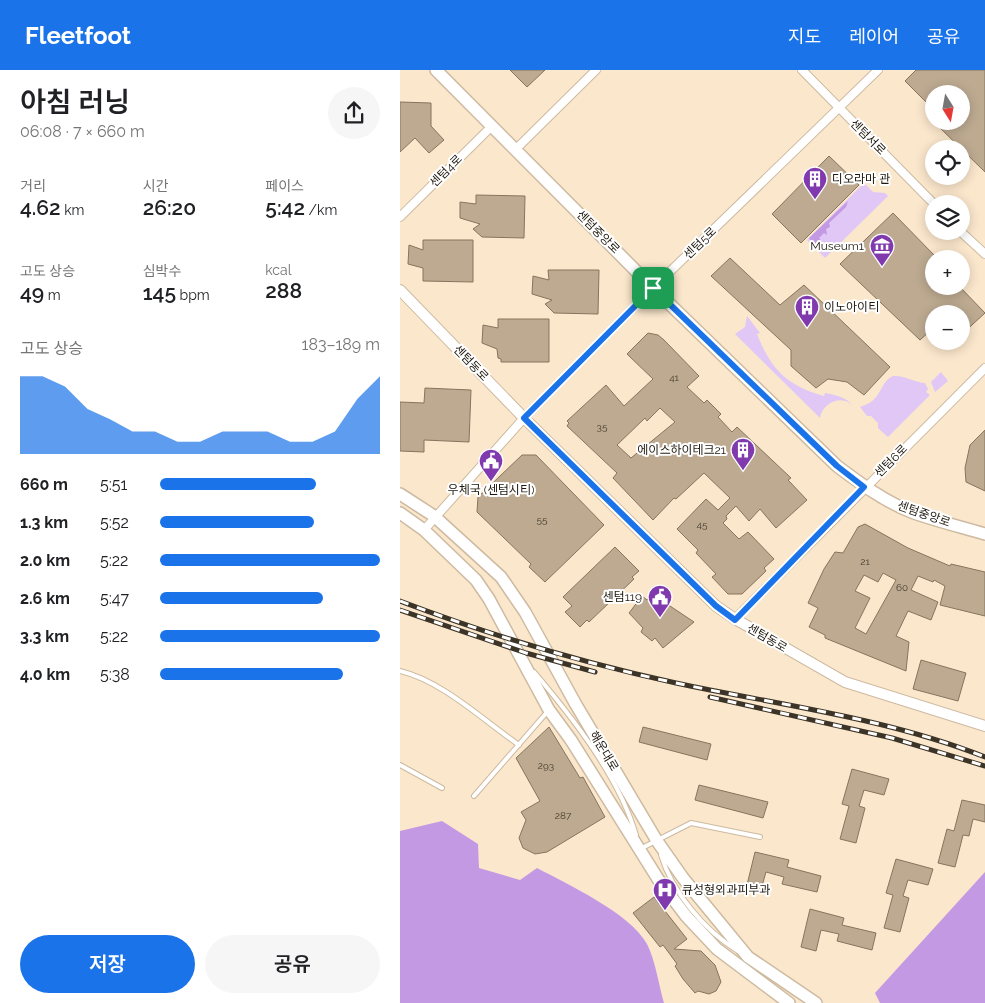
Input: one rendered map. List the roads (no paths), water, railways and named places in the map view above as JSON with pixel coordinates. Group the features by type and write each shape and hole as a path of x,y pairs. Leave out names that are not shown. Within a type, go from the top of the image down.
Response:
{"main road":[{"name":"센텀중앙로","path":"436,70 653,288 837,466 864,487 914,513 985,534"},
{"name":"해운대로","path":"400,494 434,516 501,577 525,612 575,703 657,841 708,910 748,957 816,1003"},
{"name":"해운대로","path":"400,512 424,530 476,580 523,659 549,710 571,740 664,887 717,949 789,1003"}],"street":[{"path":"515,150 596,70"},
{"name":"센텀서로","path":"802,70 925,195"},
{"name":"센텀5로","path":"424,530 434,516 524,418 653,288 878,70"},
{"name":"센텀4로","path":"400,217 492,126"},
{"path":"970,240 985,254"},
{"name":"센텀동로","path":"400,290 524,418 716,606 735,620 845,682 985,726"},
{"name":"센텀6로","path":"735,620 864,487 985,368"}],"lane":[{"path":"523,659 566,710 594,751 629,812 640,849 691,823 760,837"},
{"path":"400,670 416,674 441,688 519,745"},
{"path":"474,796 549,710"},
{"path":"400,765 442,788"}],"railway":[{"path":"400,601 502,637 606,667 871,722 910,732 985,757"},
{"path":"400,610 526,653 595,672"},
{"path":"710,697 892,738 985,766"}],"place":[{"name":"디오라마 관","path":"815,200"},
{"name":"Museum1","path":"882,267"},
{"name":"이노아이티","path":"807,328"},
{"name":"에이스하이테크21","path":"743,471"},
{"name":"우체국 (센텀시티)","path":"491,482"},
{"name":"센텀119","path":"660,618"},
{"name":"큐성형외과피부과","path":"665,911"}]}
